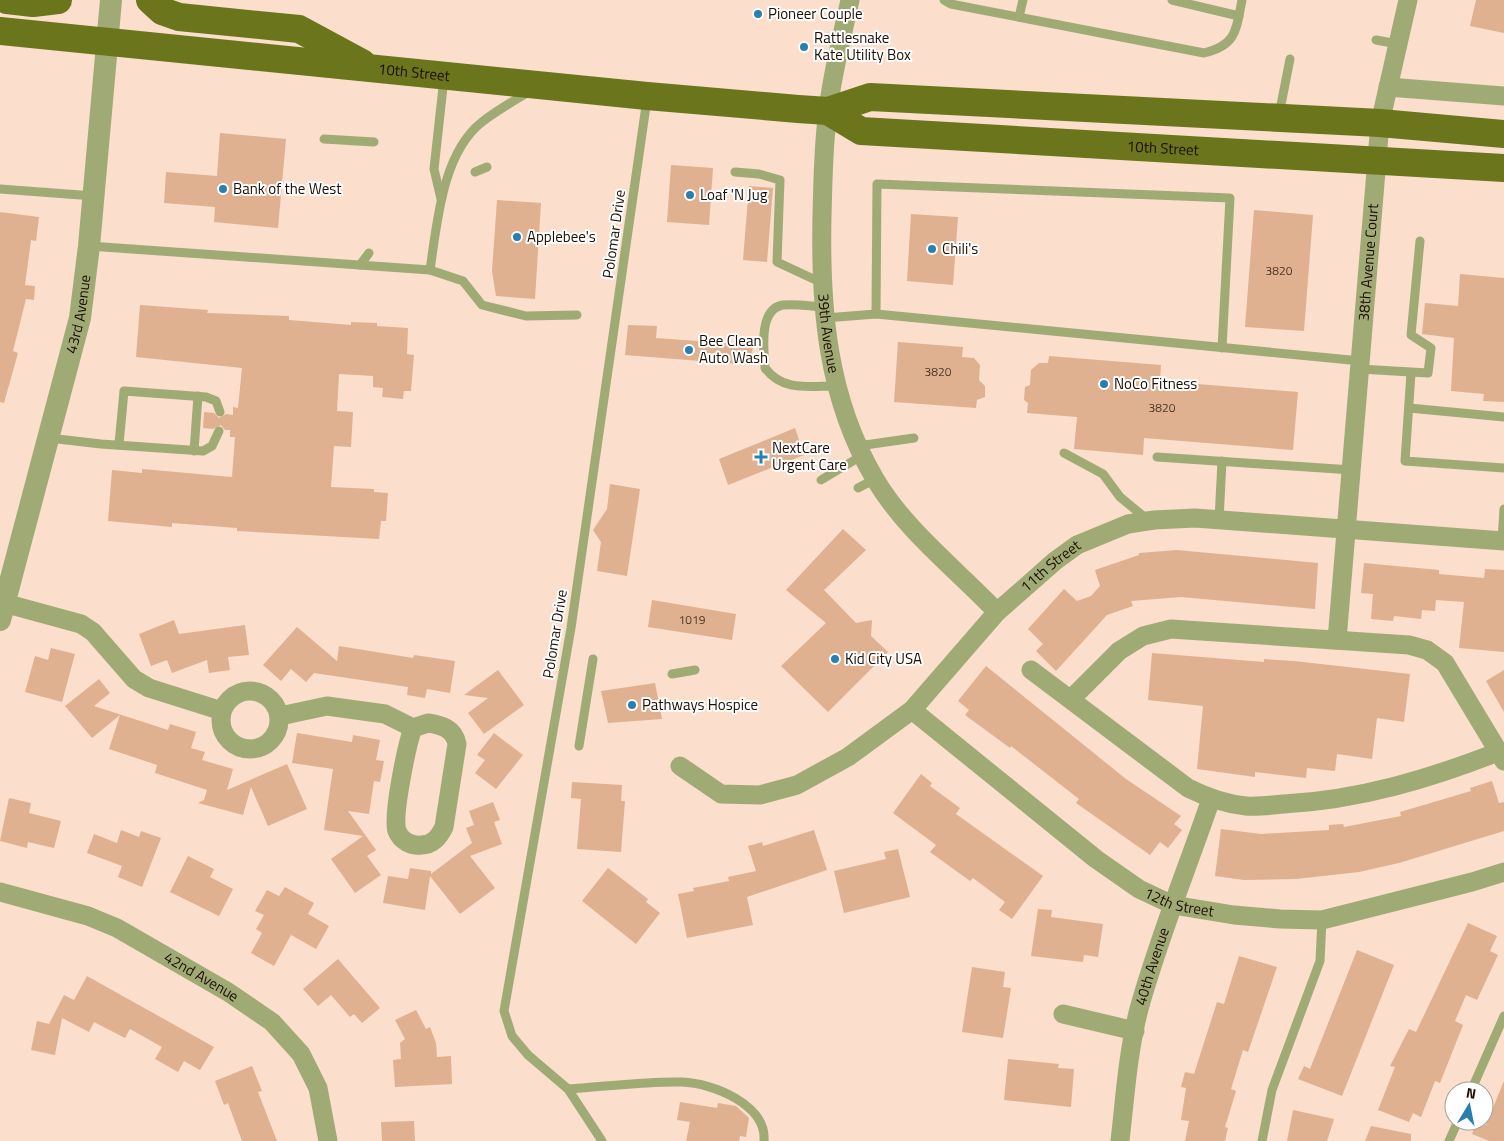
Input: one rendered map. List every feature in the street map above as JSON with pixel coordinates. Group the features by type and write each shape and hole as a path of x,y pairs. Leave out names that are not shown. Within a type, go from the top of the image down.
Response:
{"main road":[{"path":"7,0 33,3 58,0"},
{"path":"150,0 162,11 179,17 299,28 372,69"},
{"name":"10th Street","path":"0,31 539,86 828,111 870,98 1380,123 1504,134"},
{"name":"10th Street","path":"828,111 861,131 1377,159 1504,168"}],"street":[{"name":"43rd Avenue","path":"1,608 49,438 80,318 94,196 111,0"},
{"name":"39th Avenue","path":"850,0 828,111 823,178 820,282 828,350 836,386 861,450 866,483 997,612"},
{"name":"38th Avenue Court","path":"1337,640 1343,553 1348,528 1380,123 1408,0"},
{"path":"1388,87 1504,96"},
{"name":"11th Street","path":"680,766 722,794 760,795 797,785 826,771 912,710 997,612 1055,561 1077,545 1128,524 1148,520 1195,518 1503,541"},
{"path":"1,608 80,624 93,632 134,679 149,688 222,711"},
{"path":"1031,670 1188,788 1211,799 1246,806 1306,803 1364,794 1501,757 1445,663 1427,650 1409,645 1171,629 1143,636 1118,650 1071,699"},
{"path":"253,690 271,698 280,716 279,726 270,742 262,747 243,748 227,738 223,729 222,711 234,695 243,691 253,690"},
{"path":"280,716 327,706 342,707 385,714 414,728 428,723 444,727 453,733 457,744 444,827 440,836 431,843 422,846 406,842 397,831 396,822 408,742 414,728"},
{"name":"12th Street","path":"912,710 1096,859 1139,889 1173,904 1243,916 1322,920 1472,882 1504,872"},
{"name":"40th Avenue","path":"1120,1141 1139,1009 1173,904 1211,799"},
{"name":"42nd Avenue","path":"0,892 88,916 117,928 228,992 272,1022 301,1054 318,1088 328,1141"},
{"path":"1063,1014 1135,1031"}],"lane":[{"path":"1019,17 1022,0"},
{"path":"1172,0 1239,16"},
{"path":"949,1 1019,17 1204,53 1220,49 1232,39 1242,0"},
{"path":"1376,40 1398,44"},
{"path":"1279,118 1290,59"},
{"path":"441,199 434,169 444,76"},
{"path":"430,270 441,199 456,156 464,141 481,122 539,86"},
{"name":"Polomar Drive","path":"602,1141 568,1089 523,1049 512,1036 504,1011 571,628 647,96"},
{"path":"324,139 374,142"},
{"path":"475,172 487,167"},
{"path":"735,172 759,174 780,180 777,262 820,282"},
{"path":"876,314 877,184 1230,198 1222,348"},
{"path":"0,189 94,196"},
{"path":"836,386 794,386 780,383 765,368 766,321 771,311 781,305 824,312 876,314 1222,348 1411,373 1428,373 1431,348 1411,336 1420,241"},
{"path":"89,246 318,258 360,265 430,270 464,282 482,305 526,316 577,315"},
{"path":"360,265 369,254"},
{"path":"1411,373 1405,460 1504,468"},
{"path":"119,444 124,391 198,396 216,401 220,412"},
{"path":"194,451 198,396"},
{"path":"1409,408 1504,416"},
{"path":"49,438 204,451 212,446 218,431"},
{"path":"821,480 861,450 914,438"},
{"path":"1064,453 1103,474 1120,497 1148,520"},
{"path":"1157,457 1352,470"},
{"path":"1219,520 1222,461"},
{"path":"1503,541 1504,509"},
{"path":"579,746 593,659"},
{"path":"672,674 695,670"},
{"path":"1262,1141 1272,1090 1320,961 1322,920"},
{"path":"1475,1081 1504,1016"},
{"path":"568,1089 684,1082 711,1089 732,1096 755,1113 765,1131 764,1141"}],"building":[{"path":"1476,0 1504,0 1504,33 1470,26"},
{"name":"Bank of the West","path":"220,133 286,139 278,228 214,222 215,207 164,203 166,172 217,176"},
{"name":"Loaf 'N Jug","path":"671,165 713,168 709,225 667,222"},
{"path":"749,186 773,188 767,262 743,260"},
{"name":"Applebee's","path":"497,200 541,203 535,299 496,296 492,271"},
{"path":"1254,210 1313,215 1304,331 1245,327"},
{"path":"0,212 39,217 36,241 31,240 25,285 35,286 34,300 26,299 13,351 18,353 4,403 0,402"},
{"name":"Chili's","path":"911,214 958,217 953,285 907,281"},
{"path":"1460,274 1504,278 1504,402 1483,401 1484,394 1451,391 1454,338 1422,334 1425,303 1458,306"},
{"path":"140,305 208,310 207,313 289,316 289,320 351,325 351,322 377,323 377,326 408,328 407,354 414,355 411,391 404,391 403,399 382,397 383,388 373,387 373,376 339,374 337,411 353,412 351,447 334,446 331,487 374,489 374,492 388,493 386,521 381,521 379,539 237,531 237,528 172,523 172,527 108,521 112,470 142,473 142,469 232,477 235,437 230,437 230,430 225,430 221,425 213,429 203,428 204,412 214,413 219,418 226,414 233,415 233,407 238,408 242,368 136,357"},
{"name":"Bee Clean Auto Wash","path":"628,325 657,326 656,338 753,345 751,365 625,355"},
{"path":"898,342 963,347 962,357 974,358 980,365 979,380 985,386 985,397 977,400 976,408 894,402"},
{"path":"1049,356 1161,365 1160,381 1298,392 1293,450 1144,438 1143,455 1074,449 1077,417 1027,413 1028,403 1024,400 1025,387 1030,385 1031,370 1039,363 1048,363"},
{"name":"NextCare Urgent Care","path":"795,428 804,455 728,485 719,459"},
{"path":"610,484 640,489 627,576 597,571 601,542 593,530 607,509"},
{"name":"Kid City USA","path":"843,529 866,550 824,590 856,623 872,620 871,636 888,652 828,712 781,666 826,623 786,590"},
{"path":"1177,550 1318,563 1315,609 1181,597 1131,601 1133,606 1107,615 1056,671 1036,651 1043,644 1028,629 1064,589 1077,601 1091,596 1100,586 1095,570 1139,555 1139,553"},
{"path":"1364,563 1439,570 1439,574 1484,578 1485,569 1504,570 1504,652 1459,648 1464,602 1436,600 1435,611 1422,610 1421,619 1394,616 1393,621 1371,619 1373,594 1361,593"},
{"path":"652,600 736,614 732,640 648,627"},
{"path":"174,620 179,634 245,625 249,655 228,657 230,670 209,673 207,660 172,673 167,660 151,666 139,634"},
{"path":"297,627 337,661 339,646 413,658 414,655 455,661 450,693 427,689 425,698 407,695 408,687 314,673 306,682 291,669 281,681 263,665"},
{"path":"51,648 75,654 62,702 25,692 35,656 48,660"},
{"path":"1152,653 1264,662 1264,659 1294,661 1410,674 1404,722 1377,718 1372,759 1337,754 1335,771 1307,768 1306,778 1255,772 1255,777 1197,769 1203,706 1148,700"},
{"path":"986,666 1126,779 1181,816 1174,824 1182,830 1168,848 1160,842 1150,855 1076,803 1079,799 1011,746 1010,748 965,715 969,710 958,701"},
{"path":"498,670 524,705 484,734 468,713 488,698 464,695"},
{"path":"1504,670 1504,712 1486,681"},
{"path":"99,679 110,693 94,706 168,730 170,724 196,732 191,748 205,752 202,760 233,769 227,790 287,764 307,809 268,826 251,787 243,815 198,803 204,800 207,790 155,773 157,765 109,749 120,715 92,738 65,706"},
{"name":"Pathways Hospice","path":"655,683 662,719 608,723 601,691"},
{"path":"297,733 352,742 353,735 380,740 376,760 384,761 380,782 374,781 369,814 348,811 376,850 367,856 381,875 355,893 331,859 363,836 324,830 333,769 292,763"},
{"path":"494,733 523,755 496,789 475,773 485,760 477,755"},
{"path":"921,774 932,783 930,786 960,808 956,814 1043,876 1012,919 999,910 1005,902 973,878 970,881 930,852 936,845 893,813"},
{"path":"1492,781 1499,803 1504,802 1504,831 1399,863 1359,872 1296,879 1244,880 1215,876 1221,829 1261,834 1329,830 1329,825 1343,824 1344,827 1401,816 1400,812 1471,791 1470,788"},
{"path":"572,782 622,785 621,801 625,801 621,852 577,849 581,799 571,798"},
{"path":"9,798 31,803 29,813 61,821 54,848 28,842 27,848 0,841"},
{"path":"493,802 500,820 494,822 502,844 470,856 495,888 460,914 430,876 425,910 383,903 388,876 408,879 410,868 431,871 431,874 472,843 466,828 474,825 469,811"},
{"path":"121,830 139,837 141,831 161,838 142,887 118,877 122,866 87,853 94,834 117,843"},
{"path":"814,830 827,870 747,897 753,925 687,938 678,894 694,891 693,888 729,881 728,877 756,871 748,846 762,842 763,846"},
{"path":"898,849 910,897 844,913 834,871 886,859 884,852"},
{"path":"188,856 214,869 210,877 233,889 219,916 170,892"},
{"path":"608,868 648,899 646,902 660,913 636,944 582,901"},
{"path":"285,887 314,903 308,914 329,926 316,949 291,935 274,966 251,953 262,933 256,929 264,915 255,911 267,890 279,896"},
{"path":"1038,909 1052,910 1051,917 1103,924 1098,957 1084,955 1083,962 1031,956"},
{"path":"1468,923 1497,936 1490,951 1498,955 1477,1000 1466,995 1455,1021 1463,1025 1440,1083 1435,1081 1421,1117 1413,1113 1409,1122 1378,1110 1395,1067 1390,1066 1409,1029 1416,1032"},
{"path":"1357,950 1394,965 1342,1096 1298,1079 1304,1066 1310,1069"},
{"path":"1239,956 1277,967 1248,1052 1243,1050 1231,1089 1236,1091 1225,1127 1228,1128 1225,1141 1185,1141 1189,1121 1181,1120 1186,1088 1181,1087 1185,1072 1194,1074 1217,1002 1224,1004"},
{"path":"338,959 380,1008 362,1023 354,1014 350,1017 331,995 318,1006 303,989"},
{"path":"972,967 1005,972 1003,987 1011,988 1003,1038 962,1032"},
{"path":"87,976 214,1047 200,1070 184,1061 178,1072 155,1059 162,1047 130,1029 125,1038 94,1022 89,1032 62,1018 55,1055 31,1050 37,1021 49,1024 64,995 74,1000"},
{"path":"416,1010 426,1029 430,1027 436,1043 437,1057 451,1056 452,1084 395,1087 393,1060 401,1059 400,1043 405,1039 395,1020"},
{"path":"1008,1059 1059,1064 1058,1068 1074,1069 1071,1107 1004,1100"},
{"path":"252,1066 262,1091 258,1092 277,1141 242,1141 228,1103 224,1105 215,1081"},
{"path":"1504,1081 1504,1141 1489,1141 1472,1134 1473,1131 1494,1131 1494,1105"},
{"path":"680,1102 717,1108 718,1103 736,1106 749,1118 746,1137 740,1136 739,1141 686,1141 690,1122 677,1120"},
{"path":"1293,1110 1334,1119 1327,1141 1287,1141"},
{"path":"414,1121 415,1141 382,1141 381,1122"},
{"path":"1371,1126 1411,1134 1411,1141 1365,1141"}],"place":[{"name":"Pioneer Couple","path":"758,14"},
{"name":"Rattlesnake Kate Utility Box","path":"804,47"},
{"name":"Bank of the West","path":"223,189"},
{"name":"Loaf 'N Jug","path":"690,195"},
{"name":"Applebee's","path":"517,237"},
{"name":"Chili's","path":"932,249"},
{"name":"Bee Clean Auto Wash","path":"689,350"},
{"name":"NoCo Fitness","path":"1104,384"},
{"name":"NextCare Urgent Care","path":"761,457"},
{"name":"Kid City USA","path":"835,659"},
{"name":"Pathways Hospice","path":"632,705"}]}
